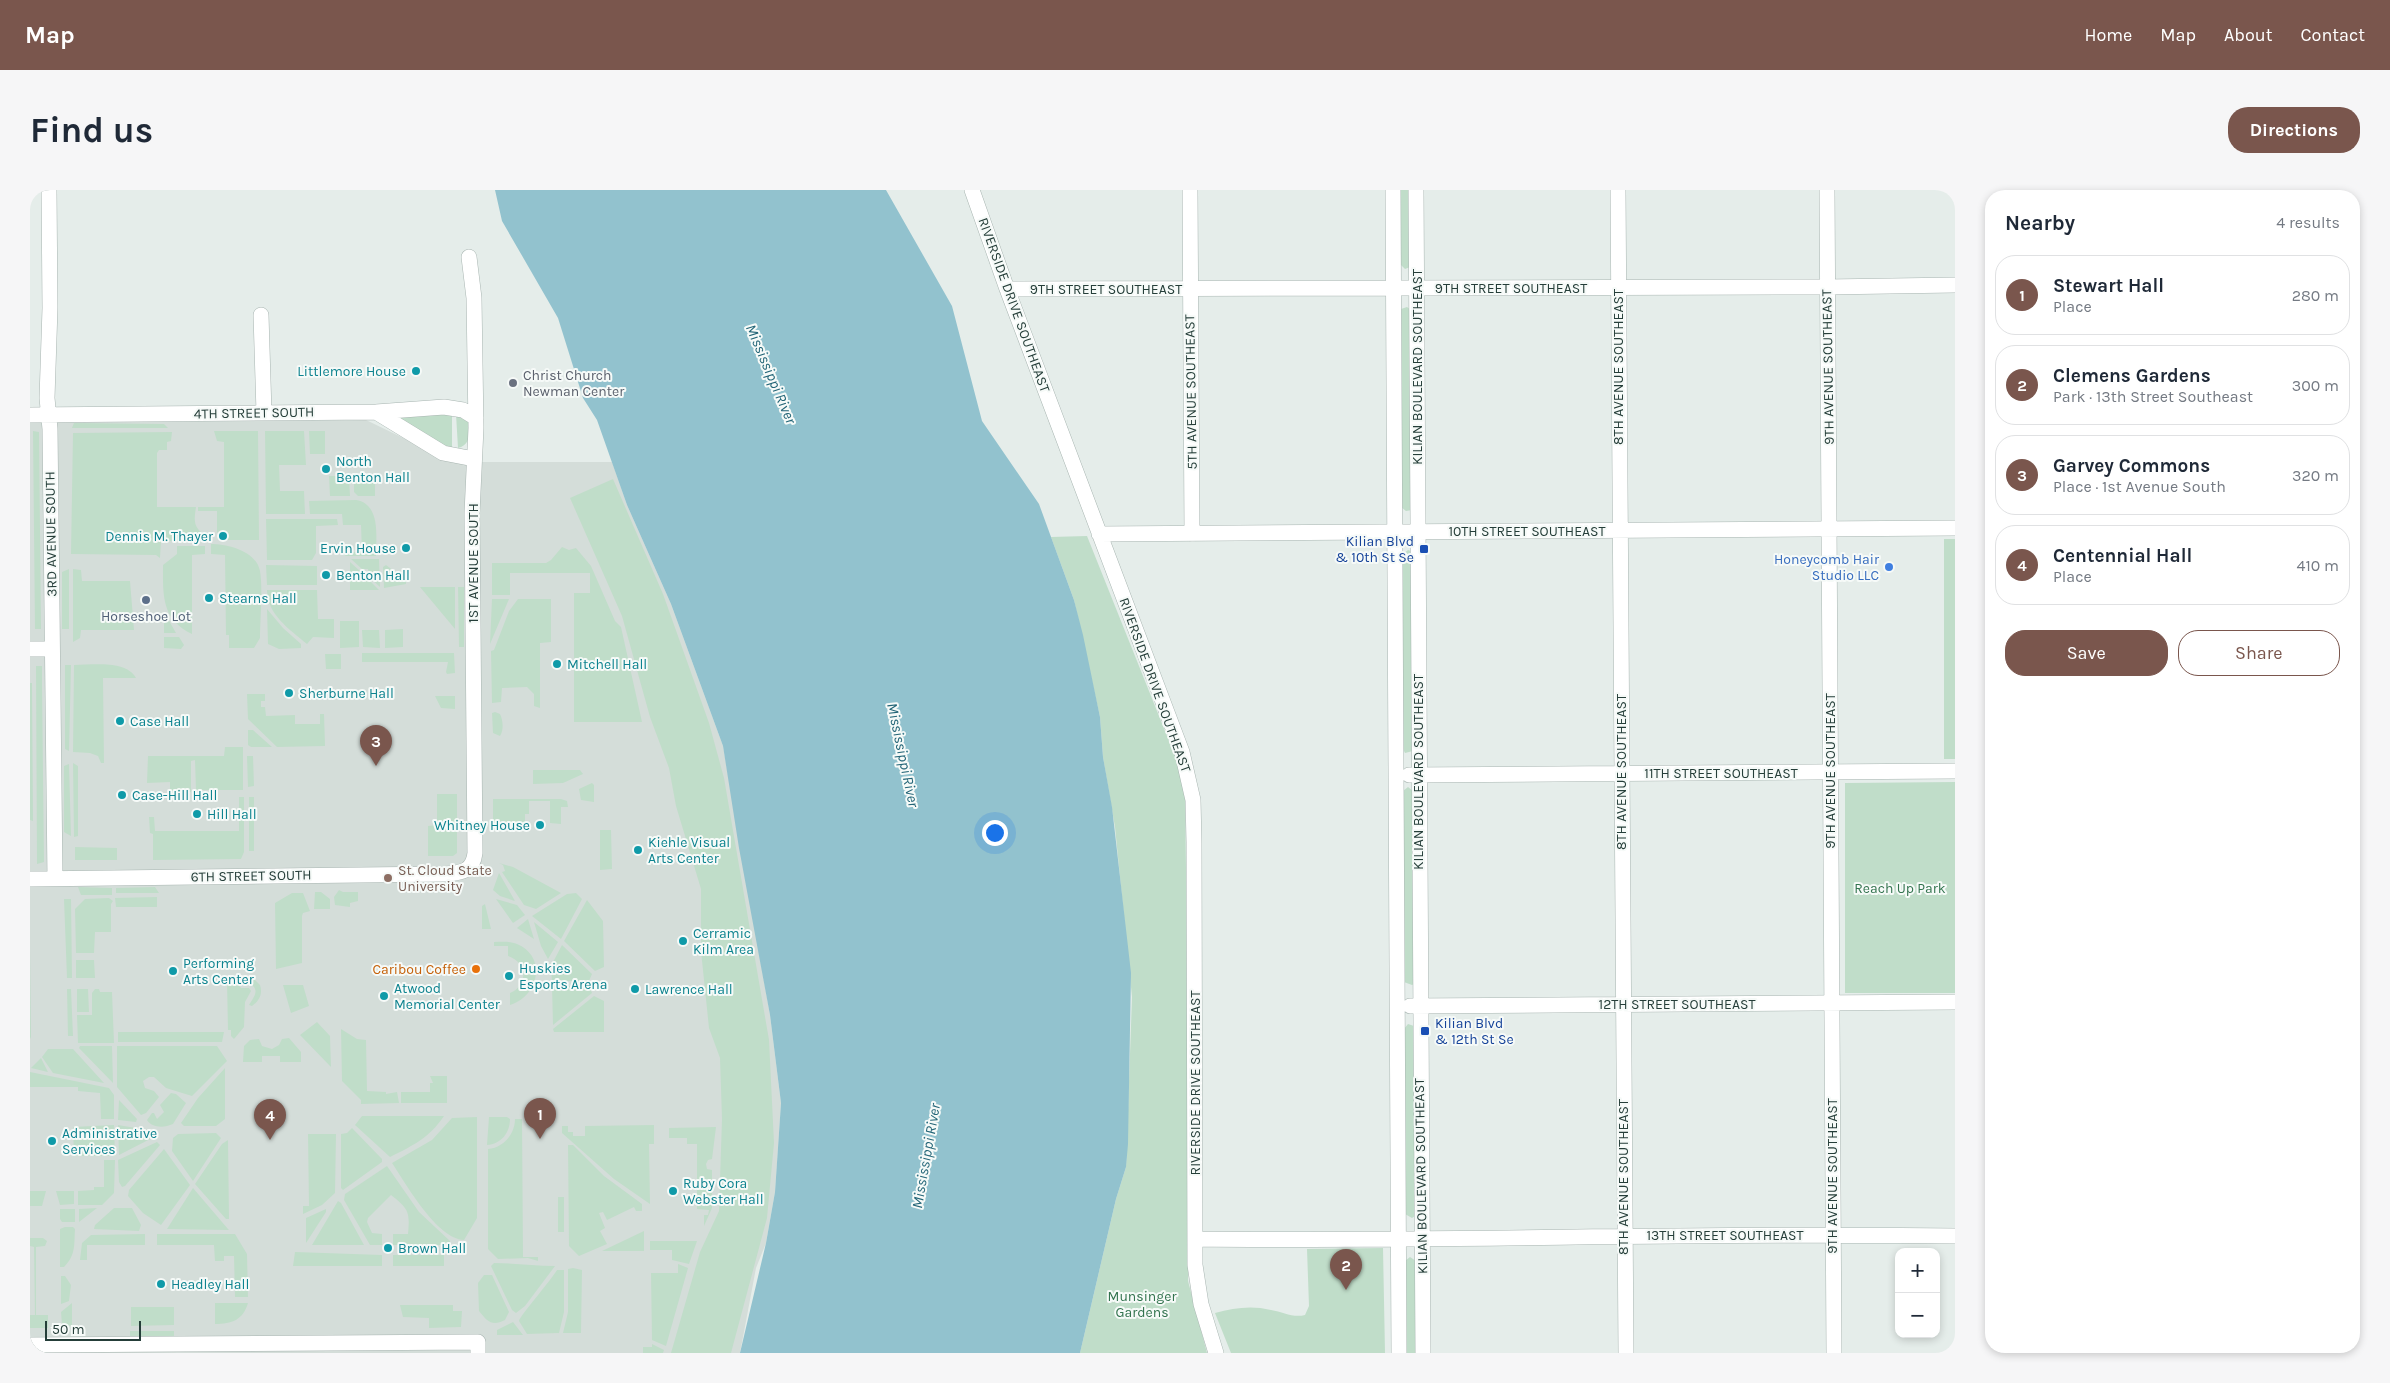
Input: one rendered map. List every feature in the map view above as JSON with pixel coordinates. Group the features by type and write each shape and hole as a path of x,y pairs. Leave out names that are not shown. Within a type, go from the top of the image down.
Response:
{"street":[{"name":"3RD AVENUE SOUTH","path":"49,190 48,415 55,878"},
{"name":"RIVERSIDE DRIVE SOUTHEAST","path":"972,190 1007,289 1182,752 1193,800 1196,1277 1201,1304 1216,1353"},
{"path":"981,190 981,213"},
{"name":"5TH AVENUE SOUTHEAST","path":"1190,190 1192,534"},
{"name":"KILIAN BOULEVARD SOUTHEAST","path":"1393,190 1399,1006 1399,1353"},
{"name":"KILIAN BOULEVARD SOUTHEAST","path":"1416,190 1418,775 1423,1353"},
{"name":"8TH AVENUE SOUTHEAST","path":"1618,190 1623,1236 1626,1353"},
{"name":"9TH AVENUE SOUTHEAST","path":"1827,190 1826,287 1830,529 1834,1353"},
{"name":"1ST AVENUE SOUTH","path":"469,257 474,298 476,418 472,512 475,853 470,868"},
{"name":"9TH STREET SOUTHEAST","path":"1007,289 1618,288 1955,285"},
{"path":"261,315 264,413"},
{"name":"4TH STREET SOUTH","path":"30,415 376,412 395,409 452,407 463,410 476,418"},
{"path":"376,412 443,453 474,459"},
{"name":"10TH STREET SOUTHEAST","path":"1099,534 1955,528"},
{"path":"30,649 52,649"},
{"name":"11TH STREET SOUTHEAST","path":"1397,775 1955,772"},
{"name":"6TH STREET SOUTH","path":"30,879 445,874 464,872 470,868"},
{"name":"12TH STREET SOUTHEAST","path":"1399,1006 1955,1002"},
{"name":"13TH STREET SOUTHEAST","path":"1196,1239 1422,1239 1832,1234 1955,1236"},
{"path":"30,1345 272,1348 478,1342 478,1353"}],"shaded area":[{"name":"St. Cloud State University","path":"366,420 453,462 612,462 627,505 671,604 723,746 770,1015 781,1103 775,1192 766,1243 756,1268 740,1353 30,1353 30,423"}],"green space":[{"path":"1400,190 1410,190 1410,267 1405,269 1401,265"},
{"path":"1407,307 1411,310 1412,510 1406,511 1401,507 1400,312 1401,309"},
{"path":"393,412 452,415 452,450 393,415"},
{"path":"456,414 468,419 469,428 468,440 463,446 458,448"},
{"path":"74,423 164,424 168,428 72,428"},
{"path":"33,431 39,432 41,629 35,629"},
{"path":"214,431 258,431 259,540 225,540 217,532 217,511 198,511 198,507 224,507 224,442 217,441"},
{"path":"265,431 304,431 306,465 279,465 280,491 304,491 305,514 266,514"},
{"path":"309,431 325,431 325,454 310,454"},
{"path":"172,432 171,441 167,442 167,450 159,450 157,453 157,507 196,507 195,523 198,529 205,535 206,541 161,541 160,558 156,555 71,554 73,433"},
{"path":"329,476 349,476 350,496 330,496"},
{"path":"613,479 663,594 709,723 724,778 769,1040 774,1143 767,1218 731,1353 671,1353 700,1252 719,1211 722,1119 720,1058 709,1028 701,951 701,889 676,806 669,768 650,717 622,616 570,498"},
{"path":"354,481 375,481 375,496 358,496 354,492"},
{"path":"356,500 364,503 373,514 376,531 376,556 346,556 340,552 362,552 361,525 343,525 342,514 310,514 309,501"},
{"path":"266,519 337,519 338,525 316,526 316,553 312,560 267,560"},
{"name":"Munsinger Gardens","path":"1087,536 1179,766 1185,795 1190,1162 1188,1281 1207,1353 1080,1353 1116,1199 1126,1167 1132,997 1115,827 1103,757 1100,717 1074,600 1051,537"},
{"path":"1944,539 1955,539 1955,759 1944,759"},
{"path":"211,544 225,545 240,550 253,558 260,571 260,638 254,648 229,648 229,635 226,635 225,555 211,554"},
{"path":"177,546 205,546 205,554 192,555 192,634 174,621 169,613 164,596 163,565 177,554"},
{"path":"562,547 569,550 576,548 591,566 615,621 621,627 642,722 574,722 574,593 590,593 590,573 510,573 510,595 492,595 492,563 546,563"},
{"path":"1408,550 1411,551 1413,751 1405,753 1403,749 1402,555"},
{"path":"351,559 379,559 380,587 369,577 368,569 362,569"},
{"path":"350,562 360,571 361,577 367,578 379,590 350,590"},
{"path":"266,565 317,566 317,585 267,585"},
{"path":"386,565 406,580 406,584 384,588 383,567"},
{"path":"69,569 69,629 62,629 62,572"},
{"path":"73,569 81,570 82,581 130,581 134,630 81,630 80,638 73,642"},
{"path":"420,587 455,587 455,629"},
{"path":"458,587 464,587 464,647 459,647"},
{"path":"267,590 317,590 318,619 334,619 334,638 313,637 307,644 286,627 275,614 268,599"},
{"path":"492,599 509,599 490,644"},
{"path":"518,599 551,599 551,642 540,643 540,708 534,706 534,694 527,687 502,688 501,702 492,703 491,651 494,650 509,611"},
{"path":"267,609 283,628 301,644 301,648 279,649 268,644"},
{"path":"164,612 176,633 164,633"},
{"path":"340,621 359,621 359,647 340,648"},
{"path":"403,629 403,647 385,648 385,630"},
{"path":"362,630 379,630 380,648 363,647"},
{"path":"164,637 179,637 184,645 181,649 164,648"},
{"path":"362,653 454,653 455,673 447,674 448,662 362,662"},
{"path":"325,654 341,654 341,669 326,669"},
{"path":"99,664 117,666 125,668 136,678 103,678 104,763 101,763 98,756 90,753 73,752 74,665"},
{"path":"65,665 71,665 69,751 65,749"},
{"path":"36,666 42,666 44,862 37,864"},
{"path":"30,683 32,683 33,821 30,820"},
{"path":"247,694 265,694 265,701 261,701 261,707 265,707 266,716 295,715 295,724 320,724 320,714 324,714 325,746 277,747 248,719"},
{"path":"435,696 455,696 455,709 441,708"},
{"path":"492,713 500,714 502,719 503,728 500,736 493,733"},
{"path":"248,730 253,730 272,747 251,747 248,745"},
{"path":"225,747 243,747 243,790 196,790 195,760 191,761 191,792 170,793 170,782 147,783 148,756 224,756"},
{"path":"247,756 253,756 254,786 248,787"},
{"path":"73,763 78,766 78,836 74,837"},
{"path":"69,764 71,836 64,832 64,766"},
{"path":"533,770 580,770 583,774 563,783 533,784"},
{"name":"Reach Up Park","path":"1955,782 1955,993 1845,993 1845,783"},
{"path":"592,783 594,785 594,802 581,800 579,789"},
{"path":"1408,787 1413,791 1414,984 1412,985 1404,982 1403,791"},
{"path":"437,794 457,794 457,853 453,856 428,856 428,826 437,825"},
{"path":"239,797 244,797 244,852 241,859 153,860 153,834 150,833 149,817 154,817 155,831 239,831"},
{"path":"249,797 254,797 254,851 249,851"},
{"path":"493,799 561,799 567,801 568,807 561,807 561,824 550,823 550,801 529,801 529,814 525,814 525,824 496,825 493,823"},
{"path":"600,830 611,830 612,869 600,870"},
{"path":"75,847 117,848 117,860 75,860"},
{"path":"499,863 513,867 561,893 536,909 524,905 502,872 505,871 503,865"},
{"path":"499,873 515,901 500,896 493,890"},
{"path":"78,887 112,888 112,895 81,895"},
{"path":"155,887 159,893 116,893 116,888"},
{"path":"339,890 343,892 358,892 358,901 350,903 350,907 335,905 334,897"},
{"path":"315,892 321,892 330,899 330,909 314,909"},
{"path":"292,893 303,893 310,911 303,913 302,916 302,963 276,969 275,903"},
{"path":"576,893 582,899 561,939 532,916 567,894"},
{"path":"157,897 157,907 116,907 115,898"},
{"path":"109,898 113,901 111,904 111,932 95,932 94,953 76,953 75,909 85,899"},
{"path":"64,899 71,899 72,978 67,978"},
{"path":"496,899 517,905 525,915 513,923"},
{"path":"587,900 603,921 604,967 595,971 564,941"},
{"path":"485,904 491,929 482,929 482,906"},
{"path":"528,919 534,939 517,928"},
{"path":"534,922 558,942 548,959 541,946"},
{"path":"494,942 517,944 527,950 533,958 536,967 533,986 520,1001 510,1005 510,993 520,985 523,979 522,968 519,963 508,956 508,946 494,946"},
{"path":"562,945 592,974 589,981 552,981 551,966"},
{"path":"31,951 31,1039 30,1037"},
{"path":"76,960 94,960 95,978 76,978"},
{"path":"239,978 254,979 260,985 260,997 252,1006 249,1005 255,995 255,988 241,984"},
{"path":"227,981 235,981 241,988 249,988 251,991 245,1002 244,1027 234,1039 231,1036 231,1030 228,1030"},
{"path":"283,985 303,985 309,1006 291,1013"},
{"path":"552,986 589,986 592,993 553,1025"},
{"path":"67,989 71,989 73,1036 68,1036"},
{"path":"77,989 88,989 89,1012 77,1012"},
{"path":"95,989 99,989 100,992 112,992 114,1043 78,1043 77,1015 92,1015 92,993"},
{"path":"594,996 604,1001 604,1032 554,1032 553,1029"},
{"path":"317,1022 330,1036 331,1067 300,1035"},
{"path":"1408,1024 1414,1026 1415,1216 1412,1218 1405,1214 1404,1029"},
{"path":"341,1029 357,1039 366,1040 367,1091 386,1092 386,1094 397,1092 399,1103 361,1104 361,1100 342,1081"},
{"path":"118,1032 224,1032 222,1042 118,1042"},
{"path":"289,1038 301,1052 301,1062 280,1062 280,1056 262,1056 262,1062 243,1062 244,1046 250,1040 259,1039 262,1046 272,1049 279,1045 282,1039"},
{"path":"80,1046 112,1046 113,1083 79,1048"},
{"path":"117,1046 217,1046 227,1061 192,1096 166,1088 154,1077 149,1077 143,1081 145,1088 154,1091 159,1097 146,1113 141,1115 117,1087"},
{"path":"48,1049 73,1049 104,1083 53,1073 42,1057"},
{"path":"41,1058 48,1072 31,1068"},
{"path":"225,1068 225,1119 216,1126 184,1126 181,1123 198,1098"},
{"path":"30,1072 109,1088 114,1095 114,1119 101,1119 100,1093 78,1091 78,1087 30,1087"},
{"path":"430,1076 447,1076 447,1103 401,1103 401,1092 430,1092 430,1083 433,1083"},
{"path":"171,1093 176,1094 186,1103 173,1124 162,1127 152,1125 147,1120 152,1113 154,1113 157,1119 164,1112 160,1105"},
{"path":"119,1100 137,1119 136,1122 118,1120"},
{"path":"362,1116 444,1116 433,1130 420,1140 390,1157 355,1125"},
{"path":"477,1117 477,1218 464,1240 454,1237 433,1221 392,1163 432,1140 452,1118"},
{"path":"489,1117 507,1117 510,1119 510,1124 504,1137 497,1142 487,1145"},
{"path":"515,1119 522,1119 523,1257 538,1257 538,1261 528,1258 498,1259 488,1249 488,1149 499,1146 507,1139 513,1130"},
{"path":"114,1125 115,1156 74,1156 73,1127"},
{"path":"118,1125 148,1130 154,1137 119,1155"},
{"path":"654,1125 654,1144 649,1144 650,1204 614,1179 562,1133 562,1126 568,1126 568,1132 573,1132 573,1136 585,1136 585,1126"},
{"path":"716,1127 712,1159 708,1160 706,1164 707,1169 712,1170 712,1208 704,1226 704,1215 708,1215 709,1210 697,1209 697,1144 687,1144 687,1138 669,1138 669,1128"},
{"path":"352,1128 382,1159 382,1162 343,1190 341,1188 341,1134 347,1133"},
{"path":"216,1133 221,1138 193,1181 172,1151 173,1138 178,1134"},
{"path":"308,1134 336,1134 335,1193 322,1205 303,1214 303,1206 309,1206"},
{"path":"228,1140 229,1219 226,1219 195,1184 222,1144"},
{"path":"157,1142 160,1145 125,1186 122,1187 119,1182 118,1160"},
{"path":"568,1145 573,1145 604,1176 642,1204 642,1211 636,1211 634,1207 607,1220 603,1212 599,1213 605,1228 600,1231 607,1244 579,1256 569,1246"},
{"path":"164,1149 190,1185 161,1225 143,1213 128,1196 129,1190"},
{"path":"104,1160 115,1160 114,1193 102,1205 78,1205 78,1191 94,1190 94,1187 104,1187"},
{"path":"387,1166 419,1212 450,1241 450,1245 393,1245 393,1234 408,1234 409,1221 405,1208 391,1195 368,1218 367,1222 372,1233 382,1234 382,1245 370,1245 344,1200 345,1194"},
{"path":"193,1188 228,1229 229,1230 167,1229"},
{"path":"30,1191 46,1191 42,1206 30,1206"},
{"path":"56,1191 74,1191 74,1204 60,1205"},
{"path":"558,1197 564,1197 564,1232 558,1232"},
{"path":"338,1201 341,1203 364,1245 312,1245"},
{"path":"97,1208 79,1222 79,1209"},
{"path":"114,1208 132,1208 141,1225 139,1231 94,1229 95,1225"},
{"path":"60,1209 75,1209 75,1222 62,1222 60,1219"},
{"path":"326,1209 326,1212 306,1243 306,1218"},
{"path":"73,1227 75,1229 74,1245 68,1263 64,1267 60,1267 60,1229"},
{"path":"644,1231 644,1251 602,1251"},
{"path":"145,1234 145,1245 87,1245 87,1260 80,1260 82,1243 91,1235"},
{"path":"157,1234 235,1234 247,1254 248,1297 235,1297 234,1256 224,1256 224,1261 215,1261 214,1245 157,1245"},
{"path":"30,1238 43,1238 47,1241 45,1246 36,1247 36,1315 48,1315 48,1328 30,1328 30,1315 35,1315 34,1247 30,1246"},
{"path":"650,1241 697,1241 689,1264 672,1260 672,1250 650,1250"},
{"path":"1383,1248 1385,1353 1231,1353 1215,1313 1250,1307 1264,1308 1292,1315 1305,1315 1309,1306 1307,1249"},
{"path":"295,1252 382,1255 382,1266 293,1266"},
{"path":"393,1255 444,1255 444,1266 393,1266"},
{"path":"1410,1257 1416,1261 1417,1353 1406,1353 1405,1261"},
{"path":"494,1263 555,1266 525,1306 516,1313 512,1310 491,1266"},
{"path":"678,1264 688,1268 666,1346 652,1340 651,1273 678,1273"},
{"path":"568,1269 582,1270 581,1333 563,1333 568,1312"},
{"path":"557,1270 564,1270 564,1312 559,1333 527,1334 519,1321"},
{"path":"484,1275 492,1275 509,1312 505,1320 497,1323 490,1322 479,1311 478,1283"},
{"path":"61,1276 65,1276 71,1285 69,1301 61,1304"},
{"path":"72,1303 72,1326 62,1325 61,1312"},
{"path":"215,1303 248,1303 246,1309 236,1320 215,1324"},
{"path":"400,1305 453,1305 453,1311 462,1311 461,1327 429,1328 429,1318 403,1317"},
{"path":"131,1307 174,1307 174,1325 131,1326"},
{"path":"513,1322 523,1335 497,1335 497,1330"},
{"path":"130,1331 174,1331 174,1336 130,1336"},
{"path":"652,1344 664,1350 663,1353 643,1353 643,1347 652,1347"}],"water":[{"name":"Mississippi River","path":"495,190 886,190 952,306 982,421 1039,504 1074,600 1100,717 1103,757 1112,807 1131,973 1128,1144 1126,1167 1116,1199 1080,1353 740,1353 766,1243 775,1192 781,1103 770,1015 739,848 723,746 671,604 627,505 597,420 583,398 558,318 502,221"}],"place":[{"name":"Littlemore House","path":"416,371"},
{"name":"Christ Church Newman Center","path":"513,383"},
{"name":"North Benton Hall","path":"326,469"},
{"name":"Dennis M. Thayer","path":"223,536"},
{"name":"Ervin House","path":"406,548"},
{"name":"Kilian Blvd & 10th St Se","path":"1424,549"},
{"name":"Honeycomb Hair Studio LLC","path":"1889,567"},
{"name":"Benton Hall","path":"326,575"},
{"name":"Stearns Hall","path":"209,598"},
{"name":"Horseshoe Lot","path":"146,600"},
{"name":"Mitchell Hall","path":"557,664"},
{"name":"Sherburne Hall","path":"289,693"},
{"name":"Case Hall","path":"120,721"},
{"name":"Garvey Commons","path":"376,766"},
{"name":"Case-Hill Hall","path":"122,795"},
{"name":"Hill Hall","path":"197,814"},
{"name":"Whitney House","path":"540,825"},
{"name":"Kiehle Visual Arts Center","path":"638,850"},
{"name":"St. Cloud State University","path":"388,878"},
{"name":"Cerramic Kilm Area","path":"683,941"},
{"name":"Caribou Coffee","path":"476,969"},
{"name":"Performing Arts Center","path":"173,971"},
{"name":"Huskies Esports Arena","path":"509,976"},
{"name":"Lawrence Hall","path":"635,989"},
{"name":"Atwood Memorial Center","path":"384,996"},
{"name":"Kilian Blvd & 12th St Se","path":"1425,1031"},
{"name":"Stewart Hall","path":"540,1139"},
{"name":"Centennial Hall","path":"270,1140"},
{"name":"Administrative Services","path":"52,1141"},
{"name":"Ruby Cora Webster Hall","path":"673,1191"},
{"name":"Brown Hall","path":"388,1248"},
{"name":"Headley Hall","path":"161,1284"},
{"name":"Clemens Gardens","path":"1346,1290"}]}
